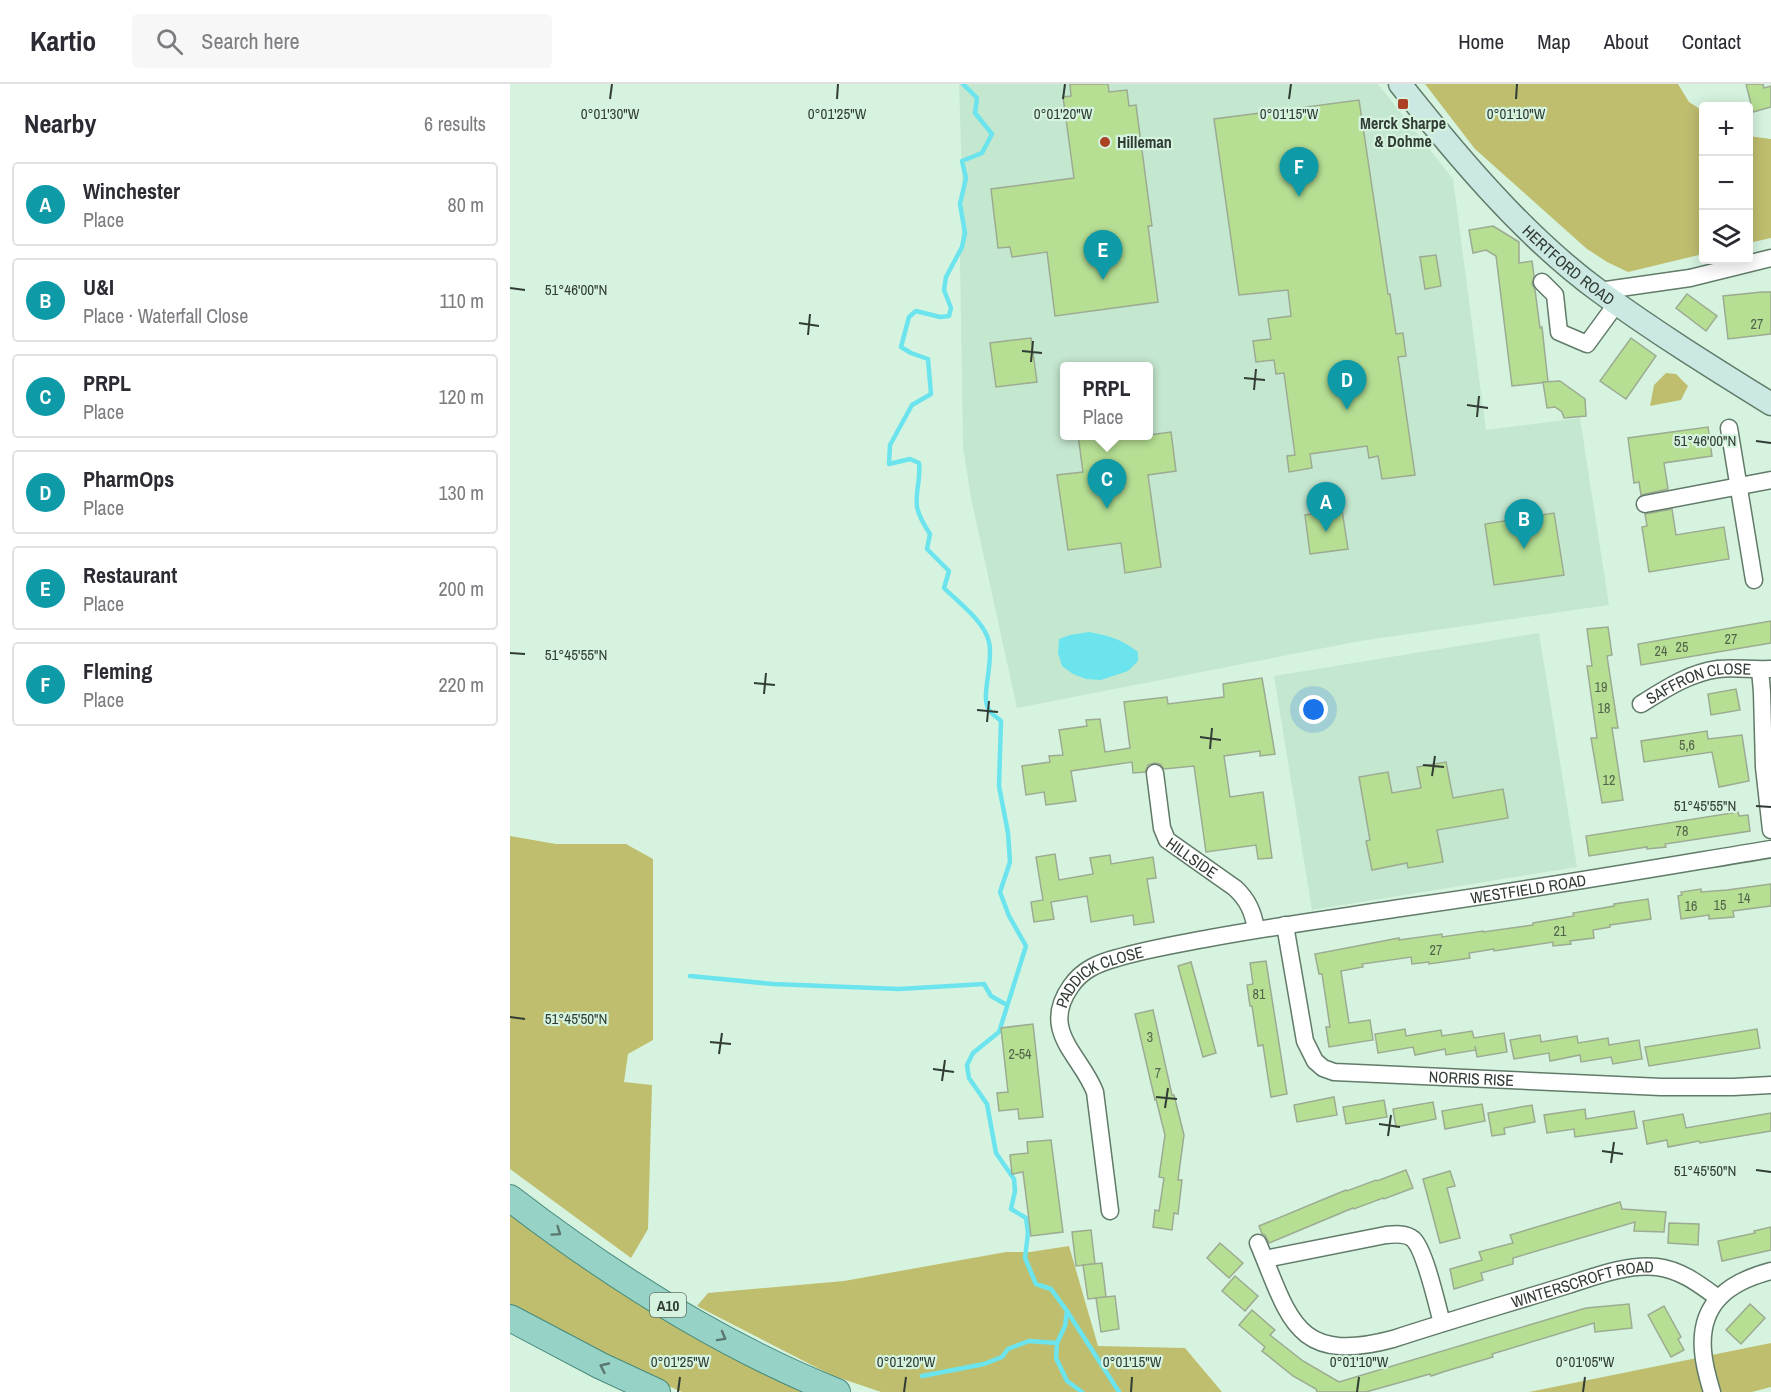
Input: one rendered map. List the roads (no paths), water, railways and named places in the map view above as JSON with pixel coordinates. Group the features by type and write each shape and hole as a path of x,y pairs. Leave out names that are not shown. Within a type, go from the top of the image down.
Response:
{"main road":[{"name":"HERTFORD ROAD","path":"1400,84 1460,158 1544,245 1640,321 1771,404"},
{"name":"A10","path":"510,1198 588,1254 703,1326 766,1361 837,1392"},
{"path":"510,1318 601,1366 657,1392"}],"street":[{"path":"1542,282 1555,296 1558,332 1587,344 1608,297 1771,258"},
{"path":"1729,428 1754,580"},
{"path":"1645,504 1739,488 1771,480"},
{"name":"SAFFRON CLOSE","path":"1641,704 1671,685 1696,674 1725,669 1765,669 1762,698 1764,776 1771,830"},
{"name":"HILLSIDE","path":"1155,773 1162,828 1167,840 1242,894 1250,908 1256,929"},
{"name":"WESTFIELD ROAD","path":"1285,925 1527,889 1771,849"},
{"name":"PADDICK CLOSE","path":"1110,1211 1095,1092 1092,1083 1068,1047 1060,1027 1062,1005 1070,987 1081,974 1103,962 1150,949 1285,925"},
{"name":"NORRIS RISE","path":"1285,925 1305,1041 1315,1061 1323,1068 1334,1072 1661,1087 1771,1085"},
{"path":"1265,1259 1386,1235 1409,1236 1421,1251 1442,1323"},
{"name":"WINTERSCROFT ROAD","path":"1258,1242 1282,1302 1293,1321 1304,1333 1321,1343 1344,1347 1372,1345 1604,1274 1634,1268 1658,1267 1679,1272 1718,1298"},
{"path":"1711,1390 1703,1358 1702,1339 1707,1318 1718,1298 1735,1284 1771,1271"}],"water":[{"path":"1089,632 1121,641 1138,652 1138,661 1128,671 1101,680 1086,679 1073,674 1062,666 1058,653 1059,639"}],"waterway":[{"path":"963,84 977,98 975,113 992,134 982,153 962,161 966,178 960,204 965,233 962,247 946,277 944,290 951,308 949,316 940,317 916,311 909,317 901,347 928,359 931,394 912,405 890,445 889,464 910,459 919,463 917,507 930,534 927,549 949,571 944,588 970,613 986,635 990,650 986,702 990,712 1001,721 999,786 1008,833 1010,862 1000,892 1009,916 1026,946 999,1032 973,1053 967,1065 969,1078 987,1104 996,1153 1014,1179 1015,1191 1011,1209 1026,1218 1028,1233 1025,1258 1036,1284 1051,1289 1119,1392"},
{"path":"690,976 773,984 899,989 984,984 991,996 1007,1005"},
{"path":"1067,1311 1065,1326 1057,1343 1056,1358 1067,1381 1082,1392"},
{"path":"922,1376 984,1364 1002,1357 1008,1349 1029,1341 1057,1343"}],"place":[{"name":"Merck Sharpe & Dohme","path":"1403,104"},
{"name":"Hilleman","path":"1105,142"},
{"name":"Fleming","path":"1299,197"},
{"name":"Restaurant","path":"1103,280"},
{"name":"PharmOps","path":"1347,410"},
{"name":"PRPL","path":"1107,509"},
{"name":"Winchester","path":"1326,532"},
{"name":"U&I","path":"1524,549"}]}
